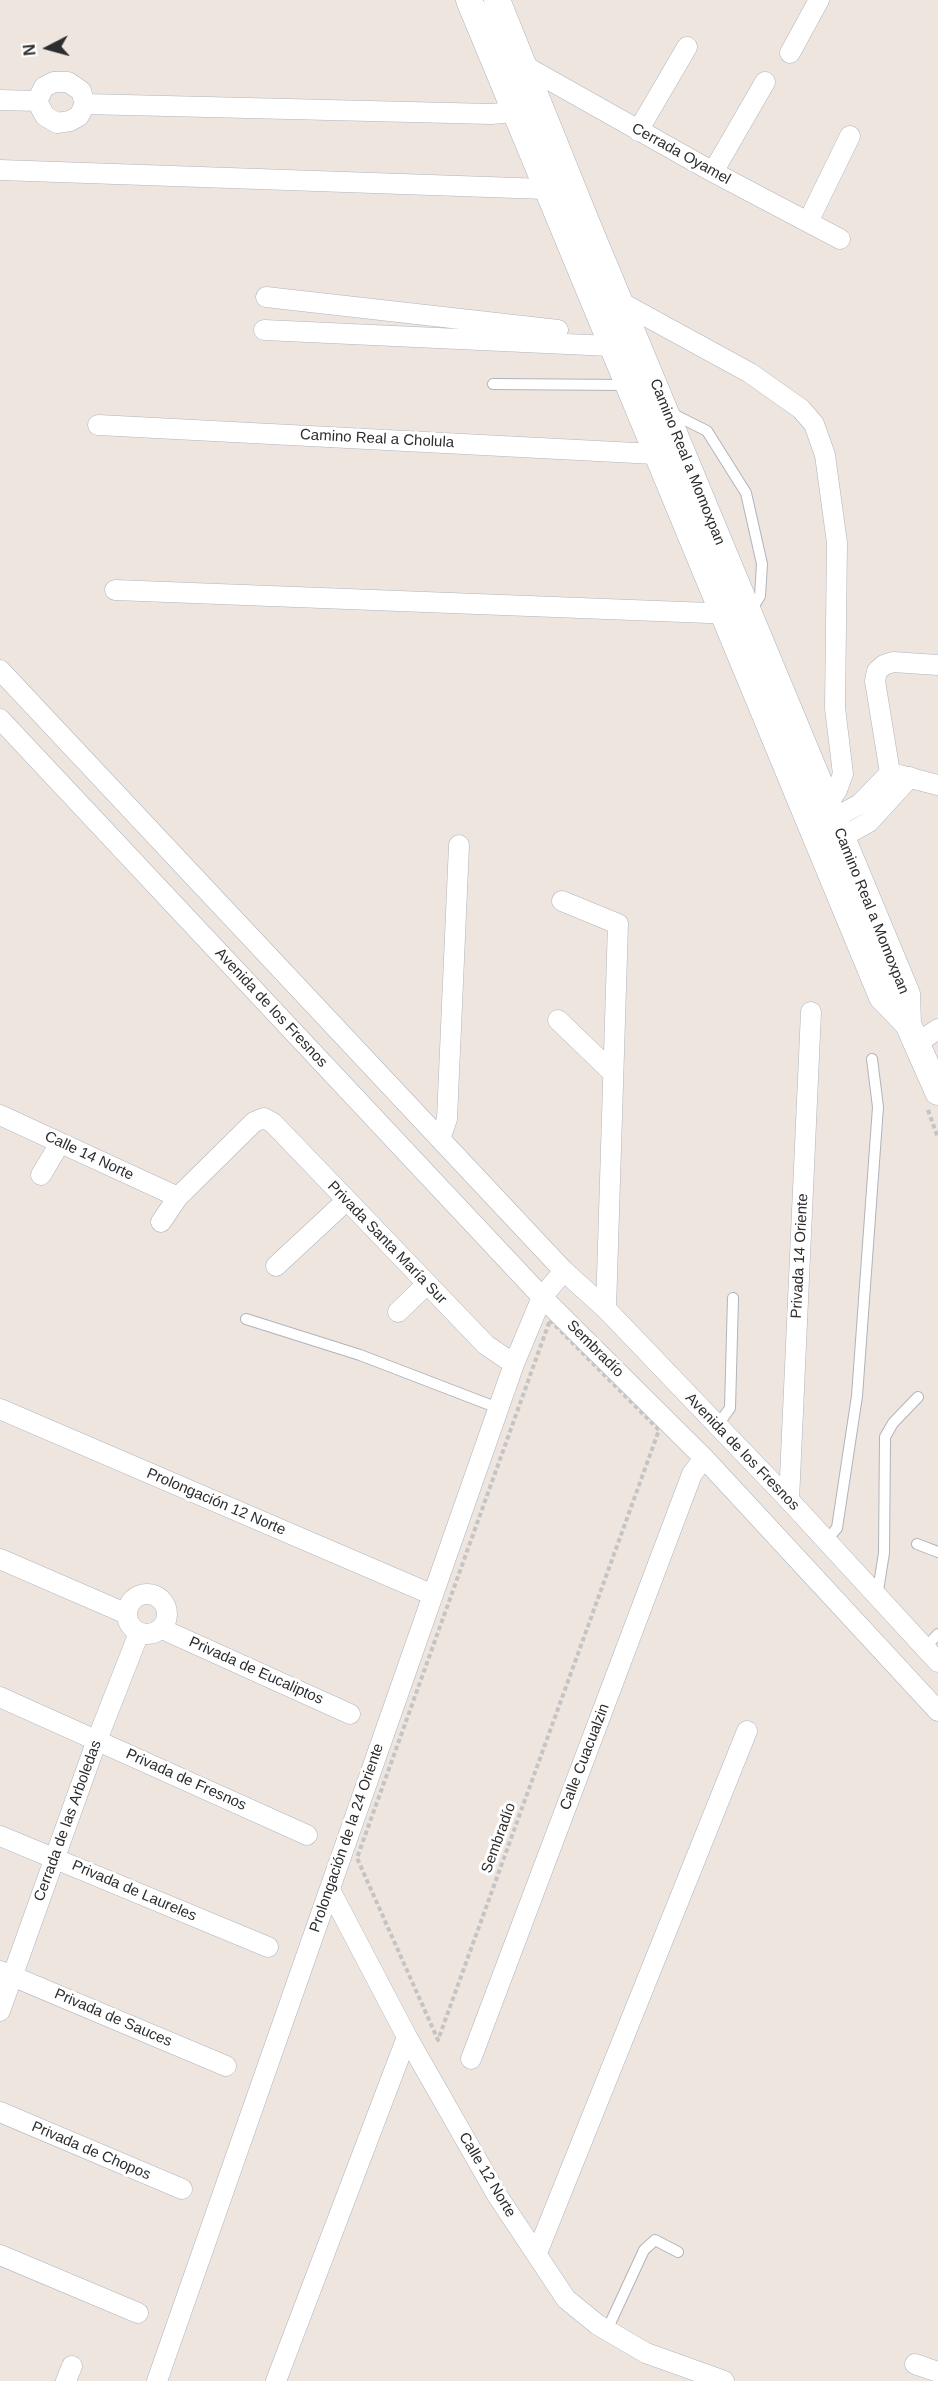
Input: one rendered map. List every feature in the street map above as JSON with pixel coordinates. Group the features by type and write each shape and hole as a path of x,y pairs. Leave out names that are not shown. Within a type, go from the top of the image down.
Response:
{"street":[{"name":"Camino Real a Momoxpan","path":"469,0 561,229 882,997 912,1034"},
{"name":"Camino Real a Momoxpan","path":"497,0 586,221 907,994 912,1034"},
{"path":"790,53 819,0"},
{"path":"638,131 687,46"},
{"name":"Cerrada Oyamel","path":"523,65 638,131 840,239"},
{"path":"54,82 68,82 81,91 85,104 79,116 70,121 57,123 45,117 37,101 44,87 54,82"},
{"path":"713,172 765,82"},
{"path":"0,100 37,101"},
{"path":"85,104 491,114 514,112"},
{"path":"808,222 850,136"},
{"path":"0,170 545,189"},
{"path":"561,229 586,221"},
{"path":"266,297 608,340"},
{"path":"621,303 750,373 801,409 814,424 825,455 837,543 835,708 843,774 837,790 835,819"},
{"path":"264,330 608,340"},
{"name":"Camino Real a Cholula","path":"98,424 655,454"},
{"path":"114,590 723,615 750,613"},
{"path":"890,773 875,681 877,671 893,662 938,665"},
{"name":"Avenida de los Fresnos","path":"0,670 564,1271 606,1310 789,1500 877,1598 933,1648"},
{"name":"Avenida de los Fresnos","path":"0,719 542,1297 704,1458 938,1711"},
{"path":"835,819 860,804 890,773"},
{"path":"890,773 938,785"},
{"path":"835,819 869,822 910,777"},
{"path":"440,1139 447,1119 459,845"},
{"path":"562,901 618,924 606,1310"},
{"name":"Privada 14 Oriente","path":"789,1500 811,1012"},
{"path":"558,1020 613,1073"},
{"path":"938,1029 912,1034 938,1092"},
{"name":"Calle 14 Norte","path":"0,1115 178,1197"},
{"name":"Privada Santa María Sur","path":"178,1197 254,1122 264,1118 273,1123 486,1346 514,1364"},
{"path":"41,1175 60,1143"},
{"path":"161,1222 178,1197"},
{"path":"276,1266 347,1200"},
{"path":"542,1297 564,1271"},
{"path":"398,1312 427,1284"},
{"name":"Prolongación de la 24 Oriente","path":"158,2381 498,1408 542,1297"},
{"name":"Prolongación 12 Norte","path":"0,1409 433,1595"},
{"name":"Calle Cuacualzin","path":"471,2059 692,1474 704,1458"},
{"path":"0,1559 127,1614"},
{"path":"150,1593 160,1598 167,1607 168,1619 162,1629 155,1634 139,1633 128,1622 127,1614 130,1603 138,1595 150,1593"},
{"name":"Privada de Eucaliptos","path":"162,1629 350,1714"},
{"name":"Cerrada de las Arboledas","path":"0,2011 6,1974 54,1858 139,1633"},
{"name":"Privada de Fresnos","path":"0,1696 307,1835"},
{"path":"537,2253 747,1731"},
{"name":"Privada de Laureles","path":"0,1836 268,1947"},
{"name":"Calle 12 Norte","path":"330,1890 407,2037 497,2195 566,2299 607,2330 646,2353 724,2381"},
{"name":"Privada de Sauces","path":"6,1974 226,2066"},
{"path":"276,2381 407,2037"},
{"name":"Privada de Chopos","path":"0,2112 182,2189"},
{"path":"0,2255 138,2313"},
{"path":"915,2364 938,2372"}],"lane":[{"path":"493,384 627,385"},
{"path":"666,411 708,431 746,493 762,564 760,596 750,613"},
{"path":"826,1541 837,1528 856,1396 878,1107 872,1059"},
{"path":"717,1426 730,1408 733,1298"},
{"path":"246,1319 360,1355 498,1408"},
{"path":"877,1598 884,1553 885,1437 893,1424 918,1397"},
{"path":"917,1544 938,1552"},
{"path":"607,2330 644,2250 655,2240 678,2252"}],"path":[{"name":"Sembradío","path":"550,1320 659,1430 438,2040 357,1858 550,1320"}]}
